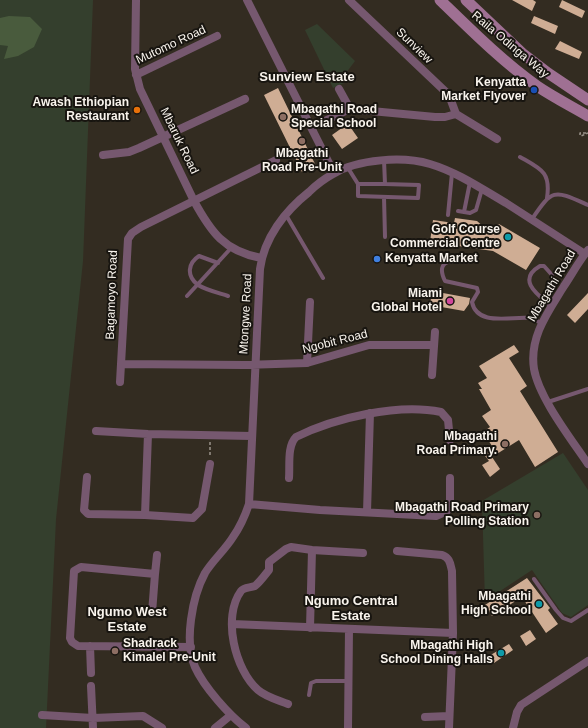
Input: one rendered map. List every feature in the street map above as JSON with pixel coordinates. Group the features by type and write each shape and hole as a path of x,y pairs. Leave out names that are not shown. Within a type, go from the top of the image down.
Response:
{"main road":[{"name":"Raila Odinga Way","path":"440,0 525,77 550,94 588,116"},
{"name":"Raila Odinga Way","path":"466,0 522,53 548,73 588,100"}],"street":[{"name":"Mbaruk Road","path":"136,0 136,75 140,88 194,200 212,231 232,248 244,254 261,258"},
{"path":"247,0 334,173"},
{"name":"Sunview","path":"349,0 449,95 456,114"},
{"name":"Mutomo Road","path":"136,75 217,36"},
{"path":"339,89 350,109"},
{"path":"103,154 129,152 245,99"},
{"path":"312,127 350,109 435,117 445,117 456,114 497,139"},
{"name":"Bagamoyo Road","path":"120,382 128,239 132,233 194,200 276,160"},
{"name":"Mtongwe Road","path":"246,728 231,715 207,686 195,668 191,647 193,610 199,587 206,572 233,538 249,504 256,363 257,303 261,258 273,233 286,214 304,196 334,173 348,168 384,160 411,160 431,164 470,182 586,252"},
{"name":"Mbagathi Road","path":"586,252 551,306 542,323 534,343 534,370 541,389 548,402 588,464"},
{"path":"307,363 310,302"},
{"path":"432,375 435,332"},
{"name":"Ngobit Road","path":"122,364 244,365 256,363 307,363 369,345 434,345"},
{"path":"289,478 290,448 292,441 296,437 370,413 397,410 441,412 448,420 450,440"},
{"path":"367,512 370,413"},
{"path":"96,431 148,434 252,436"},
{"path":"145,515 148,434"},
{"path":"87,477 84,510 88,514 193,518 196,517 202,509 210,464"},
{"path":"249,504 298,509 436,516 443,514 450,506 450,478"},
{"path":"288,704 265,695 248,679 236,649 232,624 232,616 240,592 256,585 269,570 269,562 291,547 312,550 363,552"},
{"path":"310,628 312,550"},
{"path":"397,550 442,555 447,557 452,571 453,633 449,728"},
{"path":"152,612 157,554"},
{"path":"155,574 81,567 75,569 70,638 72,642 78,646 191,647"},
{"path":"232,624 453,633"},
{"path":"348,728 349,629"},
{"path":"90,646 91,673"},
{"path":"513,728 517,712 521,705 588,661"},
{"path":"91,686 93,728"},
{"path":"42,715 93,718 143,716 162,728"},
{"path":"215,728 231,715"},
{"path":"425,717 449,716"}],"lane":[{"path":"520,157 544,172 547,177 549,187 547,198 532,220"},
{"path":"384,160 385,184"},
{"path":"348,168 358,184 358,196 418,198 419,185 358,184"},
{"path":"448,215 452,173"},
{"path":"464,212 470,182"},
{"path":"458,211 470,213 476,210 482,189"},
{"path":"547,198 557,193 563,193 588,205"},
{"path":"384,197 386,237"},
{"path":"286,214 323,278"},
{"path":"187,296 232,248"},
{"path":"218,263 199,256 193,260 189,271 198,285 228,296"},
{"path":"469,262 451,260 446,262 443,267 442,275 445,280 477,288 478,292 472,302 473,309 477,314 504,319 532,318 542,323"},
{"path":"551,306 532,290 529,280 532,274 540,266 544,266 552,275"},
{"path":"548,402 588,389"},
{"path":"534,579 563,618 571,621 588,610"},
{"path":"310,695 311,683 316,681 349,680"}],"path":[{"path":"210,435 210,464"}],"green space":[{"path":"0,0 93,0 83,261 56,519 46,728 0,728"},
{"path":"9,16 30,17 42,29 34,47 18,56 4,59 8,46 0,45 0,18"},
{"path":"317,24 355,61 346,73 344,83 333,88 305,30"},
{"path":"563,453 588,490 588,605 571,617 562,613 532,570 485,601 482,501"}],"building":[{"path":"512,0 533,0 536,2 532,11"},
{"path":"562,0 585,11 582,18 559,7"},
{"path":"534,16 558,26 555,34 531,23"},
{"path":"560,41 582,52 579,59 555,49"},
{"path":"278,88 316,166 302,172 264,95"},
{"path":"346,125 349,129 351,128 358,138 342,149 332,135"},
{"path":"455,218 477,221 485,228 499,224 540,248 526,270 493,251 430,242 433,220 454,223"},
{"name":"Miami Global Hotel","path":"432,291 470,298 469,304 464,311 430,305"},
{"path":"588,293 588,309 575,323 567,315"},
{"path":"514,345 519,352 509,358 527,386 520,391 558,452 535,467 519,440 492,457 500,469 490,477 482,465 489,461 482,452 492,446 483,432 490,427 482,416 491,410 479,389 482,389 478,383 487,378 479,366"},
{"path":"527,578 550,608 548,610 558,624 546,633 522,597 492,616 485,605"},
{"path":"530,630 536,639 526,646 520,636"},
{"name":"Mbagathi High School Dining Halls","path":"509,644 513,650 494,663 489,656"}],"place":[{"name":"Kenyatta Market Flyover","path":"534,90"},
{"name":"Awash Ethiopian Restaurant","path":"137,110"},
{"name":"Mbagathi Road Special School","path":"283,117"},
{"name":"Mbagathi Road Pre-Unit","path":"302,141"},
{"name":"Golf Course Commercial Centre","path":"508,237"},
{"name":"Kenyatta Market","path":"377,259"},
{"name":"Miami Global Hotel","path":"450,301"},
{"name":"Mbagathi Road Primary.","path":"505,444"},
{"name":"Mbagathi Road Primary Polling Station","path":"537,515"},
{"name":"Mbagathi High School","path":"539,604"},
{"name":"Shadrack Kimalel Pre-Unit","path":"115,651"},
{"name":"Mbagathi High School Dining Halls","path":"501,653"}],"district":[{"name":"Sunview Estate","path":"307,77"},
{"name":"Ngumo Central Estate","path":"351,608"},
{"name":"Ngumo West Estate","path":"127,620"}]}
